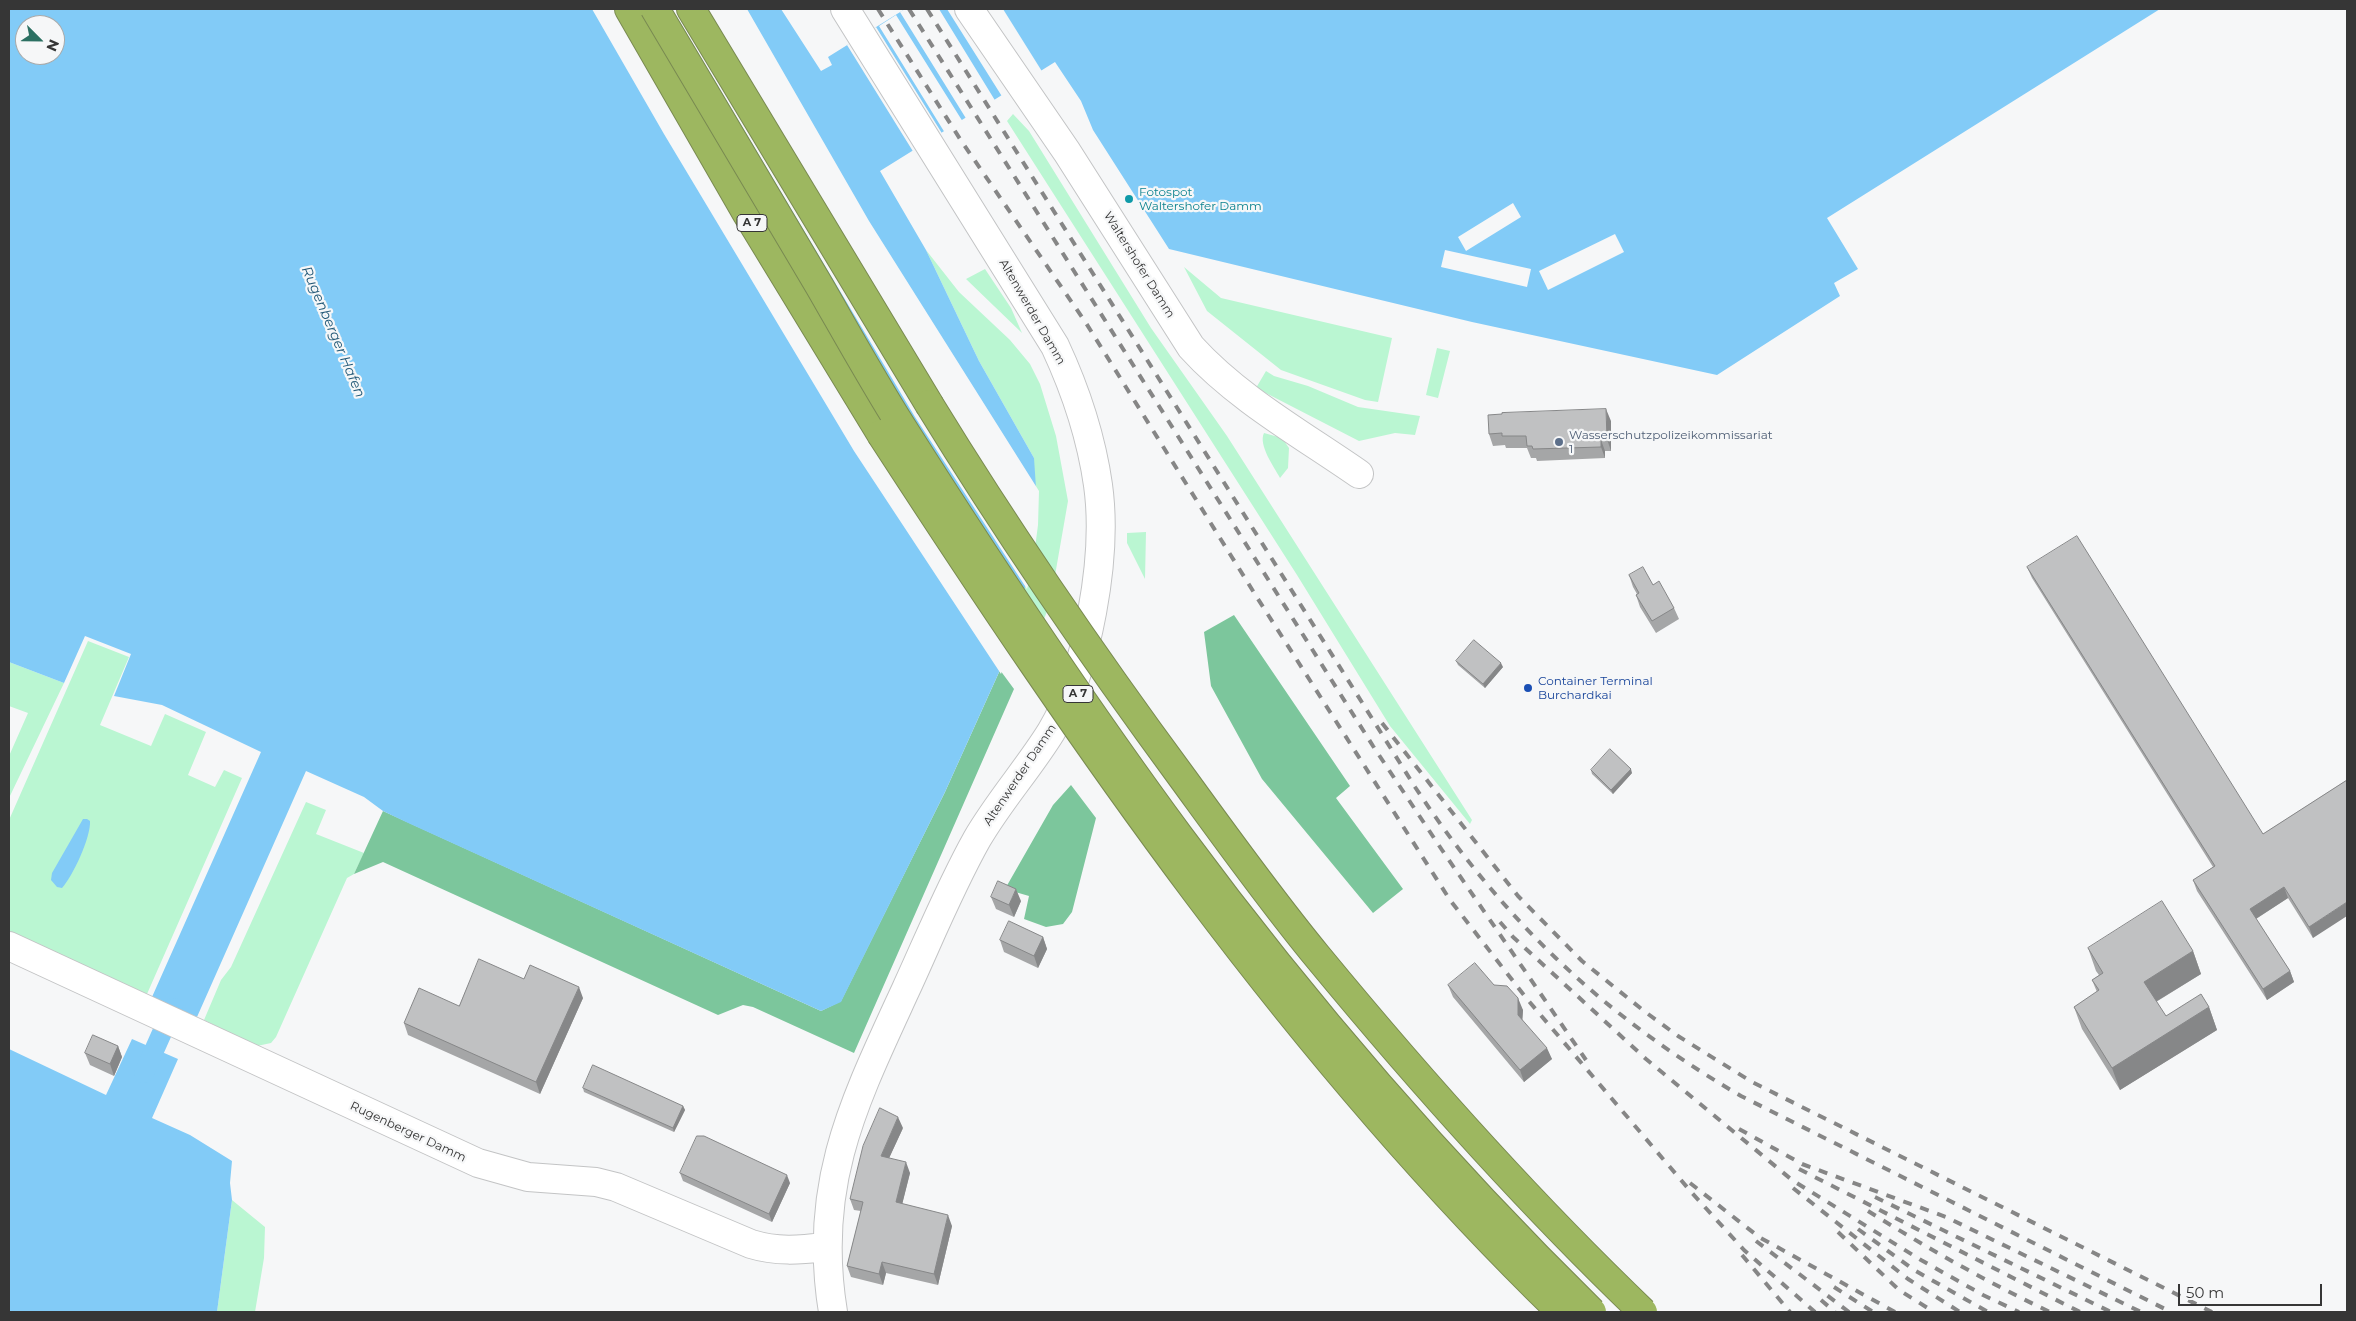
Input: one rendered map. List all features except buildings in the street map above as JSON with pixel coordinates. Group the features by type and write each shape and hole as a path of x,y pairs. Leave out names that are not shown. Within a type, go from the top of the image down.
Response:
{"highway":[{"name":"A 7","path":"629,9 746,214 881,434 990,603 1142,820 1193,891 1352,1087 1510,1261 1561,1312"},
{"name":"A 7","path":"655,9 900,423 1042,642 1108,738 1257,938 1369,1073 1448,1163 1538,1259 1592,1312"},
{"name":"A 7","path":"692,9 974,478 1146,729 1316,955 1445,1106 1532,1201 1643,1312"}],"street":[{"name":"Altenwerder Damm","path":"833,1312 828,1285 826,1246 829,1201 836,1164 859,1093 952,888 978,838 1003,798 1051,731 1062,710 1088,633 1095,590 1101,524 1098,486 1090,443 1076,396 1055,346 846,9"},
{"name":"Waltershofer Damm","path":"969,9 1029,97 1192,348 1206,364 1231,386 1359,474"},
{"name":"Rugenberger Damm","path":"9,946 132,1005 478,1163 528,1177 596,1182 616,1187 751,1244 770,1250 789,1251 826,1246"}],"green space":[{"path":"1013,114 1029,131 1151,328 1227,436 1472,820 1470,824 1390,726 1297,575 1007,121"},
{"path":"926,250 959,292 1010,340 1030,364 1040,384 1056,436 1068,501 1050,604 1038,634 1020,611 1034,458 979,361"},
{"path":"1184,267 1221,298 1392,338 1378,402 1365,400 1281,370 1207,311"},
{"path":"985,269 1011,308 1022,333 966,279"},
{"path":"1437,348 1450,351 1438,398 1426,395"},
{"path":"1266,371 1274,376 1308,386 1358,407 1420,416 1415,435 1395,433 1359,441 1256,388"},
{"path":"1264,433 1282,438 1289,448 1288,468 1280,478 1265,450 1263,444"},
{"path":"1146,532 1145,579 1127,543 1127,533"},
{"path":"1234,615 1350,786 1336,798 1403,889 1373,913 1262,779 1211,686 1204,632"},
{"path":"88,641 129,657 100,725 151,746 165,714 206,732 188,775 215,787 224,770 242,778 147,994 9,931 9,820"},
{"path":"9,662 64,683 9,798 9,756 28,713 9,706"},
{"path":"1000,670 1014,689 854,1053 753,1007 743,1005 718,1015 383,862 354,874 383,811 821,1011 841,1001 945,792"},
{"path":"1071,785 1096,818 1072,912 1063,924 1046,927 1024,919 1029,896 1005,889 1053,805"},
{"path":"306,802 326,810 316,834 364,853 354,874 347,878 276,1037 271,1043 257,1046 204,1020 221,980 231,967"},
{"path":"232,1200 265,1227 264,1258 255,1312 217,1312"}],"water":[{"name":"Rugenberger Hafen","path":"9,9 781,9 821,71 832,65 828,57 905,9 2160,9 1827,218 1858,269 1834,283 1840,296 1717,375 1472,322 1169,249 1093,130 1081,101 1055,62 880,171 926,250 979,361 1034,458 1036,488 1030,571 1000,670 945,792 841,1002 821,1011 406,822 383,811 364,797 306,771 197,1017 152,997 261,752 162,705 114,696 131,654 85,636 64,683 9,662"},
{"path":"83,819 90,821 88,837 76,866 62,888 57,887 51,880 52,873"},
{"path":"132,1039 178,1059 152,1118 190,1135 232,1161 230,1183 232,1200 217,1312 9,1312 9,1049 106,1095"}],"pier":[{"path":"592,9 667,9 1022,612 1001,674 854,451 664,134"},
{"path":"672,9 747,9 869,221 1039,491 1038,525 1032,571 1027,589 915,417"},
{"path":"905,9 939,9 996,102 967,120 900,12"},
{"path":"947,9 1003,9 1043,73 1003,98"},
{"path":"896,15 963,122 945,133 879,26"},
{"path":"876,27 943,135 914,153 847,45"},
{"path":"1513,203 1521,217 1466,251 1458,237"},
{"path":"1615,234 1624,252 1548,290 1539,271"},
{"path":"1445,250 1531,269 1527,287 1441,267"}],"waterway":[{"path":"144,1073 173,1008"}],"railway":[{"path":"878,9 960,139 1086,323 1258,599 1450,900 1527,999 1692,1193 1744,1250 1815,1312"},
{"path":"909,9 1373,746 1586,1060"},
{"path":"927,9 1415,787 1449,835 1520,922 1600,998 1691,1065 1741,1096 2171,1312"},
{"path":"1382,723 1518,896 1582,961 1678,1036 1752,1082 2212,1312"},
{"path":"1500,922 1513,937 1646,1059 1792,1180 1921,1260 1983,1295 2019,1312"},
{"path":"1739,1129 1802,1164 1946,1217 2141,1312"},
{"path":"1799,1169 2080,1312"},
{"path":"1690,1183 1759,1237 1895,1312"},
{"path":"1793,1188 1908,1279 1960,1312"},
{"path":"1875,1197 2111,1312"},
{"path":"1868,1211 1957,1264 2050,1312"},
{"path":"1858,1229 1914,1270 1988,1312"},
{"path":"1838,1232 1899,1290 1934,1312"},
{"path":"1756,1241 1849,1312"},
{"path":"1742,1255 1790,1312"},
{"path":"1834,1287 1873,1312"},
{"path":"1821,1300 1835,1312"}],"place":[{"name":"Fotospot Waltershofer Damm","path":"1129,199"},
{"name":"Wasserschutzpolizeikommissariat 1","path":"1559,442"},
{"name":"Container Terminal Burchardkai","path":"1528,688"}]}
